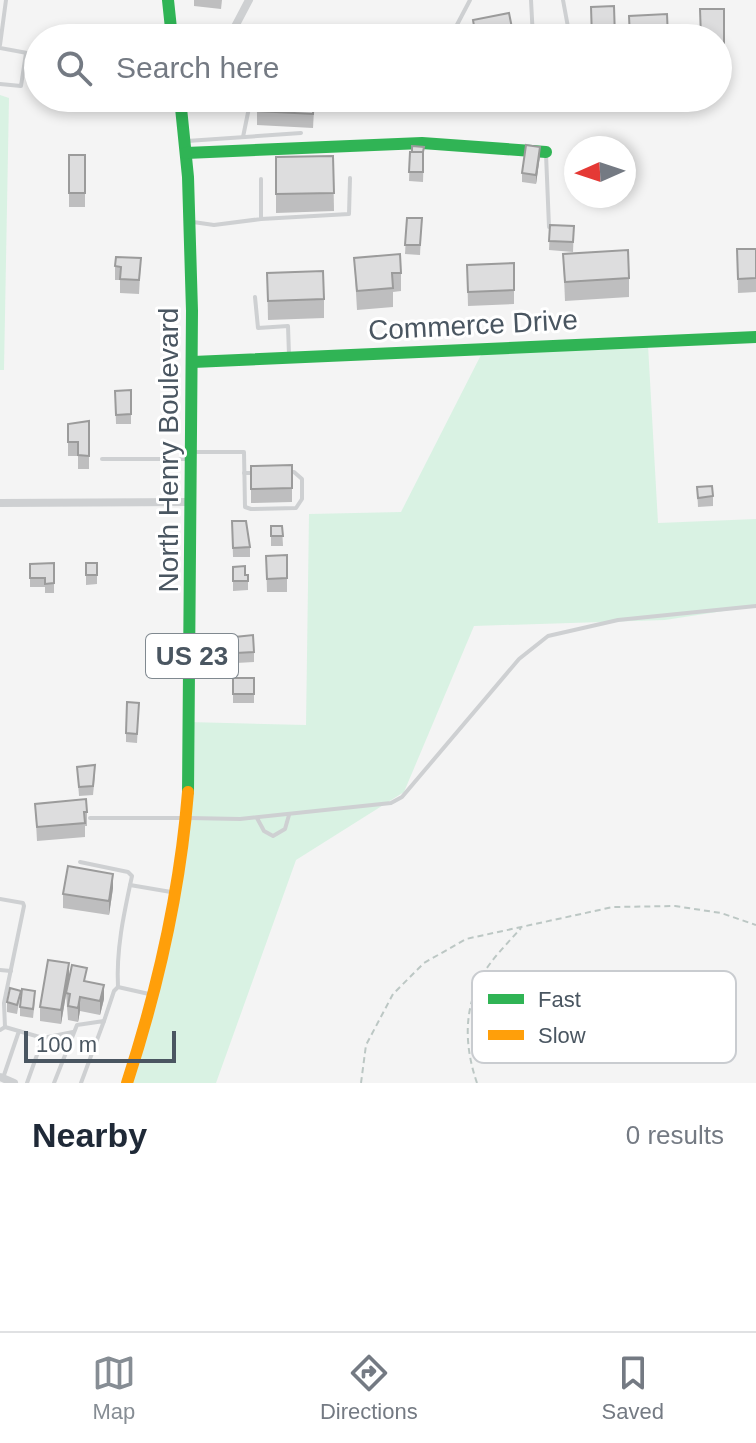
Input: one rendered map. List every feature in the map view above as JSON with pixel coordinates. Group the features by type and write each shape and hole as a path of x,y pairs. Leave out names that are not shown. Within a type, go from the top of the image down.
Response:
{"main road":[{"path":"168,0 171,24"},
{"name":"North Henry Boulevard","path":"127,1083 155,995 177,893 186,818 192,693 190,502 193,362 190,222 182,112"},
{"path":"186,147 422,143 546,152"},
{"name":"Commerce Drive","path":"193,362 756,337"}],"street":[{"path":"236,24 249,0"},
{"path":"0,503 190,502"},
{"path":"2,1078 14,1083"}],"lane":[{"path":"6,0 0,46 24,52"},
{"path":"457,24 470,0"},
{"path":"531,0 532,24"},
{"path":"563,0 567,24"},
{"path":"0,84 21,86 24,66"},
{"path":"243,137 248,112"},
{"path":"186,147 243,137 301,133"},
{"path":"546,152 549,227"},
{"path":"190,222 214,225 349,214 350,178"},
{"path":"261,179 261,219"},
{"path":"255,297 258,328 288,326 289,357"},
{"path":"102,459 244,452 245,507 251,509 296,508 302,499 302,479 294,472 282,472"},
{"path":"244,473 269,473"},
{"path":"90,818 257,818 391,803 402,797 519,659 548,636 618,620 756,606"},
{"path":"257,818 264,831 273,836 283,832 289,815"},
{"path":"80,862 128,872 132,876 117,967 118,987 81,1083"},
{"path":"130,885 177,893"},
{"path":"0,899 23,903 24,906 4,1003 2,1028 43,1038 73,1032"},
{"path":"0,970 11,971"},
{"path":"118,987 155,995"},
{"path":"54,1083 77,1025 104,1021"},
{"path":"2,1078 19,1031"},
{"path":"27,1083 43,1038"}],"path":[{"path":"361,1083 366,1045 393,994 424,963 466,939 613,907 675,906 721,913 756,925"},
{"path":"485,971 521,927"},
{"path":"472,1001 468,1055 477,1083"}],"green space":[{"path":"0,95 9,98 4,370 0,370"},
{"path":"648,345 658,523 756,519 756,606 665,620 474,626 404,792 296,860 216,1083 131,1083 175,917 188,722 306,725 309,514 401,512 484,349"}],"building":[{"path":"614,6 615,24 592,24 591,7"},
{"path":"700,9 724,9 724,24 701,24"},
{"path":"509,13 511,24 474,24 473,20"},
{"path":"667,14 667,24 629,24 629,16"},
{"path":"526,145 540,147 536,175 522,173"},
{"path":"412,146 424,147 423,152 412,152"},
{"path":"410,152 423,152 423,172 409,172"},
{"path":"69,155 85,155 85,193 69,193"},
{"path":"333,156 334,193 276,194 276,157"},
{"path":"407,218 422,218 420,245 405,245"},
{"path":"550,225 574,226 573,242 549,241"},
{"path":"737,249 756,249 756,278 738,279"},
{"path":"628,250 629,278 565,282 563,254"},
{"path":"400,254 401,273 392,273 393,288 357,291 354,258"},
{"path":"116,257 141,258 139,280 120,279 121,267 115,266"},
{"path":"514,263 514,290 468,292 467,265"},
{"path":"323,271 324,299 268,301 267,273"},
{"path":"131,390 131,414 116,415 115,391"},
{"path":"89,421 89,456 78,455 78,442 68,442 68,424"},
{"path":"292,465 292,488 251,489 251,466"},
{"path":"712,486 713,496 698,498 697,487"},
{"path":"232,521 246,521 250,547 233,548"},
{"path":"271,526 282,526 283,536 271,536"},
{"path":"287,555 287,578 267,579 266,556"},
{"path":"54,563 54,583 45,584 45,578 30,578 30,564"},
{"path":"86,563 97,563 97,575 86,575"},
{"path":"245,566 248,581 233,581 233,567"},
{"path":"253,635 254,652 236,653 235,637"},
{"path":"233,678 254,678 254,694 233,694"},
{"path":"127,702 139,703 137,734 126,733"},
{"path":"95,765 93,786 79,787 77,767"},
{"path":"86,799 85,823 37,827 35,804"},
{"path":"68,866 113,874 109,901 63,894"},
{"path":"48,960 69,963 61,1010 40,1007"},
{"path":"72,965 87,968 84,981 104,985 100,1001 80,997 78,1008 68,1006 70,994 66,993"},
{"path":"10,988 21,991 17,1005 7,1002"},
{"path":"22,989 35,991 33,1009 20,1007"}],"traffic: fast":[{"path":"168,0 171,24"},
{"path":"181,112 188,177 192,311 188,792"},
{"path":"186,153 422,143 546,152"},
{"path":"193,362 756,337"}],"traffic: slow":[{"path":"127,1083 166,939 188,792"}]}
